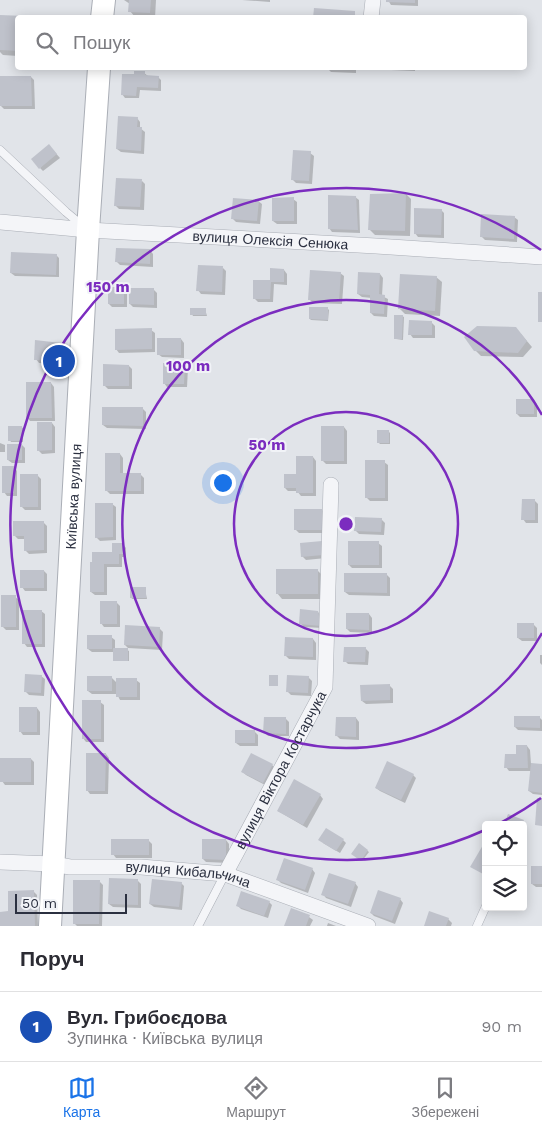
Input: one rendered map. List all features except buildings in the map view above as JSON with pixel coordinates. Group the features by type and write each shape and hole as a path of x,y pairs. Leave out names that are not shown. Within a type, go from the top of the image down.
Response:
{"main road":[{"path":"102,15 104,0"},
{"name":"Київська вулиця","path":"50,926 88,230 99,70"}],"street":[{"path":"371,15 372,0"},
{"name":"вулиця Олексія Сенюка","path":"0,222 88,230 367,245 542,258"},
{"name":"вулиця Віктора Костарчука","path":"225,874 325,687 331,485"},
{"name":"вулиця Кибальчича","path":"0,862 53,864 70,867 141,867 225,874 368,926"}],"lane":[{"path":"0,150 88,230"},
{"path":"198,926 225,874"},
{"path":"476,926 484,911"}],"place":[{"name":"Вул. Грибоєдова","path":"59,361"}]}
